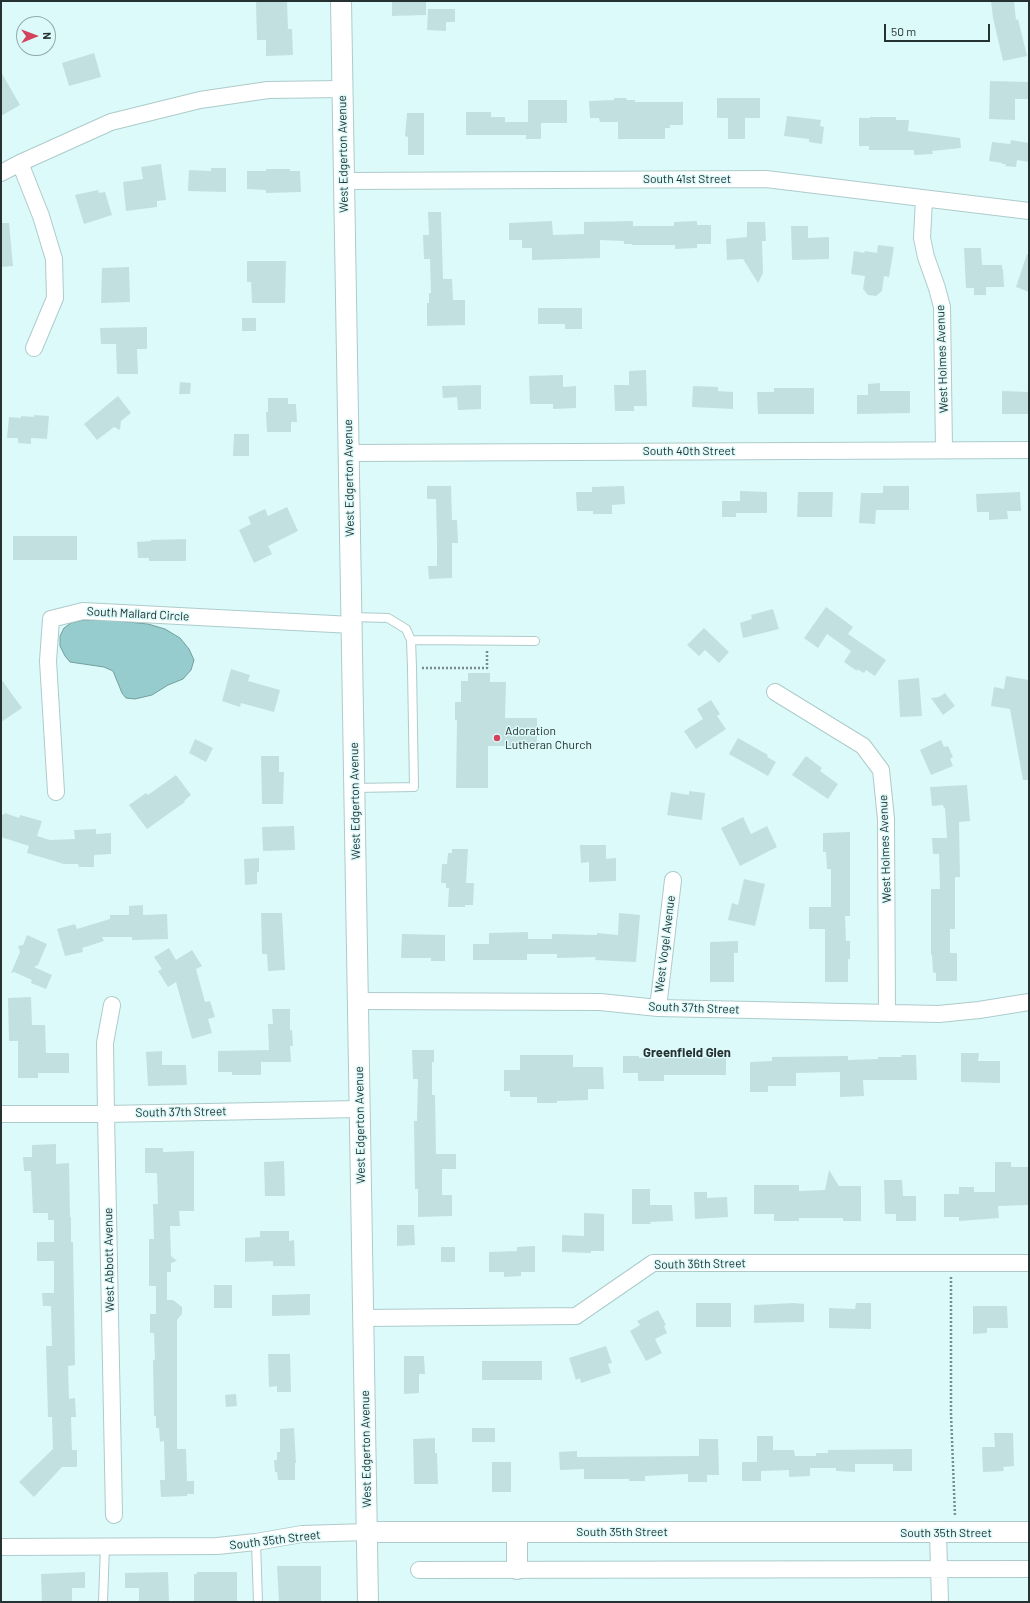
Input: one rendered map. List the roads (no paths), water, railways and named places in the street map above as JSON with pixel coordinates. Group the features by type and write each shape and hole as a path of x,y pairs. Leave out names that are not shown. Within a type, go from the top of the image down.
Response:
{"street":[{"name":"West Edgerton Avenue","path":"341,1 368,1602"},
{"path":"1,173 111,122 200,100 268,90 342,89"},
{"path":"20,163 42,216 54,259 55,298 34,348"},
{"name":"South 41st Street","path":"344,180 766,179 1029,211"},
{"name":"West Holmes Avenue","path":"924,199 922,238 926,257 942,306 943,318 944,449"},
{"name":"South 40th Street","path":"349,453 944,449 1029,450"},
{"name":"South Mallard Circle","path":"56,792 48,661 51,618 83,611 351,621"},
{"name":"West Holmes Avenue","path":"775,692 863,746 881,770 886,819 887,1013"},
{"name":"West Vogel Avenue","path":"658,1008 673,880"},
{"name":"South 37th Street","path":"358,1001 600,1002 658,1008 939,1014 979,1010 1029,1002"},
{"name":"West Abbott Avenue","path":"112,1005 105,1043 114,1515"},
{"name":"South 37th Street","path":"1,1114 106,1114 360,1109"},
{"name":"South 36th Street","path":"364,1318 576,1316 653,1263 1029,1263"},
{"name":"South 35th Street","path":"1,1547 216,1546 256,1542 302,1534 367,1532 1029,1532"},
{"path":"517,1532 517,1569"},
{"path":"938,1533 940,1602"},
{"path":"419,1570 1029,1569"}],"lane":[{"path":"351,621 388,618 406,630 411,640 412,668 414,787 354,788"},
{"path":"411,640 536,641"},
{"path":"256,1542 258,1602"},
{"path":"103,1602 110,1546"}],"water":[{"path":"83,620 108,620 148,624 165,629 180,638 189,649 194,660 191,670 183,679 168,685 152,695 135,699 126,698 122,693 113,671 104,667 70,662 65,656 60,646 60,636 64,628 71,623"}],"place":[{"name":"Adoration Lutheran Church","path":"497,738"}],"district":[{"name":"Greenfield Glen","path":"687,1053"}]}
